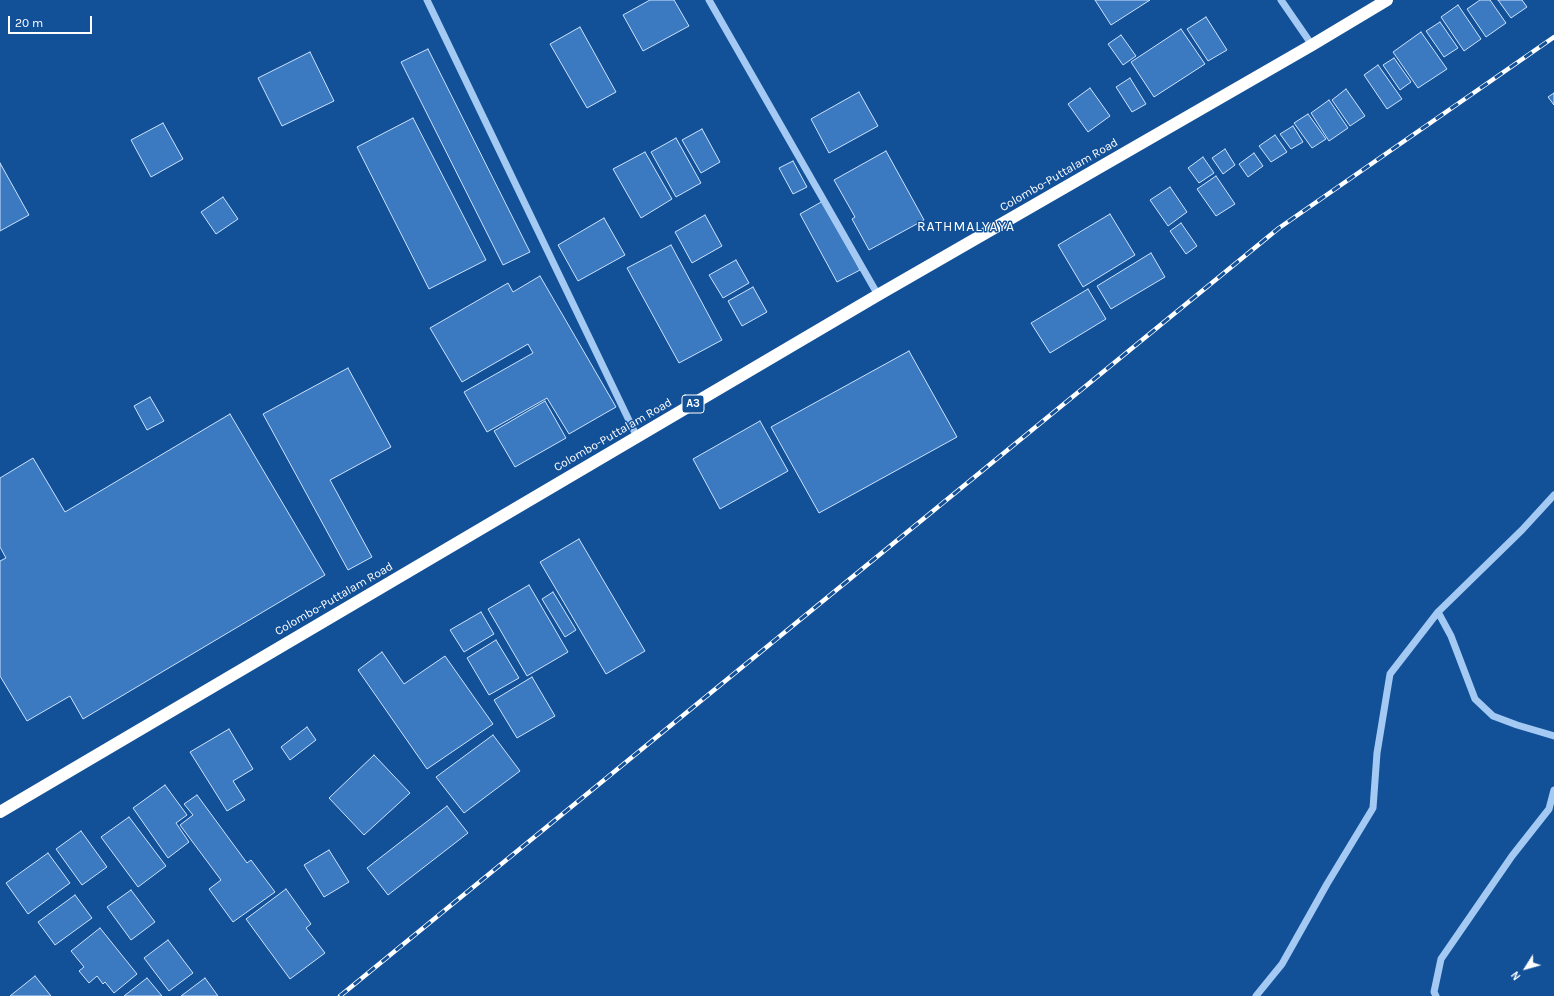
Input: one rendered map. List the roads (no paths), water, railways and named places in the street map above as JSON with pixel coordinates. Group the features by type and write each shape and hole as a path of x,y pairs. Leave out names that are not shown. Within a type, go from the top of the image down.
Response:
{"highway":[{"name":"Colombo-Puttalam Road","path":"0,812 878,295 1312,45 1387,0"}],"street":[{"path":"428,0 637,437"},
{"path":"709,0 878,295"},
{"path":"1281,0 1312,45"},
{"path":"1256,996 1282,964 1327,884 1373,808 1377,753 1390,674 1438,612 1522,530 1554,496"},
{"path":"1438,612 1451,636 1475,699 1493,716 1554,738"},
{"path":"1436,996 1434,992 1442,959 1512,856 1549,809 1554,790"}],"railway":[{"path":"340,996 1279,228 1554,37"}],"district":[{"name":"RATHMALYAYA","path":"966,227"}]}
